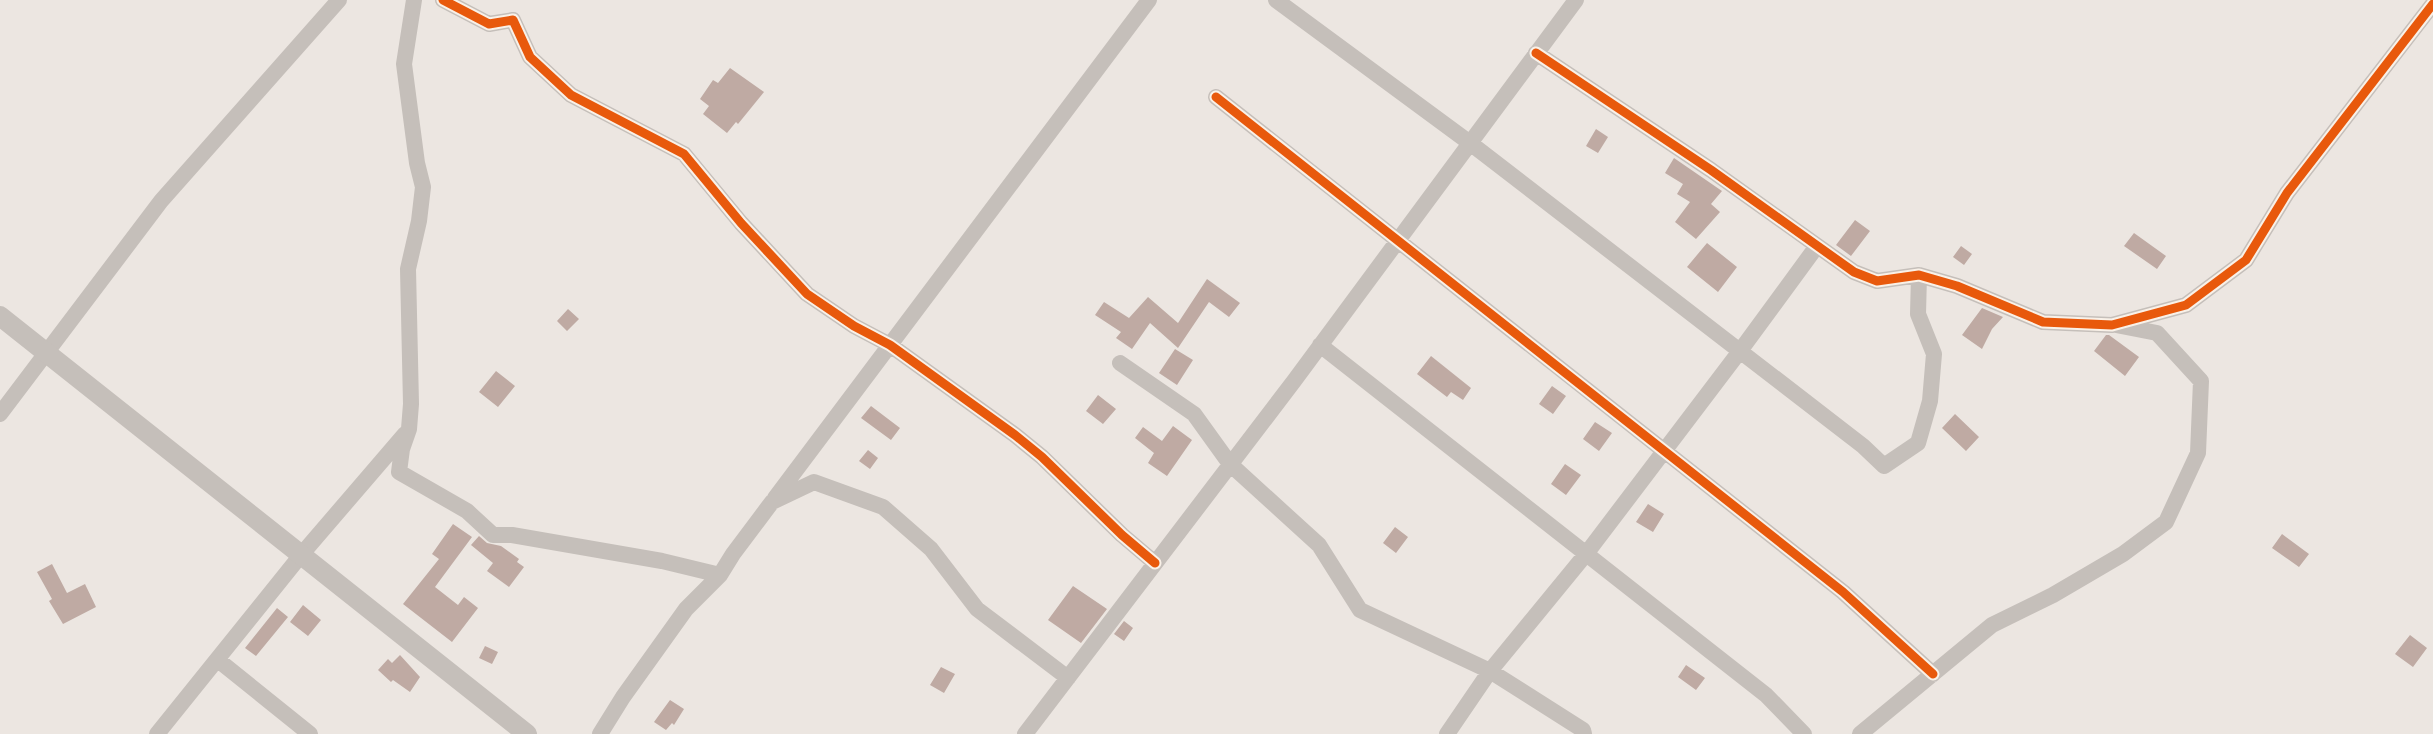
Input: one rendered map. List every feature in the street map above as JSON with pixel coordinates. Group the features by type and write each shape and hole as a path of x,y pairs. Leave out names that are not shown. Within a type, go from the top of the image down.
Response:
{"street":[{"path":"0,414 161,201 339,0"},
{"path":"414,0 404,64 417,163 423,188 419,221 408,270 411,404 409,429 402,449 399,472 467,511 493,535 512,535 662,561 720,575"},
{"path":"443,0 489,24 513,20 530,57 571,95 684,154 741,223 807,294 854,326 890,345 1042,457 1122,535 1155,563"},
{"path":"600,734 622,697 686,609 720,575 732,554 1149,0"},
{"path":"1276,0 1470,143 1863,446 1884,466 1918,443 1930,401 1934,354 1918,314 1919,275"},
{"path":"1025,734 1320,345 1576,0"},
{"path":"2112,325 2186,305 2246,260 2287,193 2433,4"},
{"path":"1536,53 1711,170 1854,272 1877,281 1919,275 1957,286 2043,322 2112,325 2157,333 2201,381 2198,453 2166,522 2123,554 1992,626 1860,734"},
{"path":"1215,97 1844,592 1933,674"},
{"path":"1446,734 1490,671 1586,554 1817,246"},
{"path":"0,316 527,734"},
{"path":"1320,345 1766,695 1804,734"},
{"path":"1120,363 1194,414 1230,464 1319,545 1360,610 1490,671 1583,730 1584,734"},
{"path":"157,734 301,555 409,429"},
{"path":"772,502 814,482 883,507 931,549 977,609 1068,678"},
{"path":"218,660 310,734"}],"building":[{"path":"730,68 764,92 738,124 736,122 727,133 703,114 709,106 700,99 713,80 718,83"},
{"path":"1596,129 1608,137 1598,153 1586,146"},
{"path":"1674,158 1722,191 1711,204 1720,212 1696,239 1675,222 1690,202 1677,194 1683,184 1665,173"},
{"path":"1855,220 1870,231 1851,256 1836,245"},
{"path":"2134,233 2166,256 2157,269 2124,246"},
{"path":"1707,243 1737,267 1718,292 1687,267"},
{"path":"1961,246 1972,254 1964,265 1953,257"},
{"path":"1207,279 1240,303 1229,317 1209,302 1178,348 1150,323 1132,349 1116,338 1121,332 1095,315 1104,302 1129,318 1148,297 1178,323"},
{"path":"1982,308 2003,317 1992,329 1982,349 1962,335"},
{"path":"568,309 579,319 567,331 557,321"},
{"path":"2106,335 2139,357 2125,376 2094,351"},
{"path":"1175,349 1193,360 1177,385 1159,373"},
{"path":"1431,356 1471,388 1463,400 1451,392 1447,397 1417,374"},
{"path":"496,371 515,386 498,407 479,392"},
{"path":"1552,386 1566,396 1553,414 1539,404"},
{"path":"1098,395 1116,409 1103,424 1086,411"},
{"path":"871,406 900,428 891,440 861,418"},
{"path":"1955,414 1979,437 1966,451 1942,428"},
{"path":"1595,422 1612,433 1599,451 1583,439"},
{"path":"1173,426 1192,440 1167,476 1148,463 1154,453 1135,438 1143,427 1162,441"},
{"path":"868,450 878,458 870,469 859,461"},
{"path":"1565,464 1581,475 1566,495 1551,484"},
{"path":"1648,504 1664,514 1653,532 1636,522"},
{"path":"453,524 472,537 435,587 458,605 464,597 478,608 452,642 403,604 439,559 432,554"},
{"path":"1395,527 1408,537 1396,553 1383,543"},
{"path":"2282,534 2309,554 2299,567 2272,548"},
{"path":"479,536 487,543 501,546 519,559 517,562 524,567 509,587 487,571 493,563 471,545"},
{"path":"52,564 67,593 85,584 96,607 63,624 49,601 52,599 37,572"},
{"path":"1073,586 1107,609 1081,643 1048,620"},
{"path":"303,605 321,620 308,636 290,622"},
{"path":"277,608 288,617 256,656 245,648"},
{"path":"1124,621 1133,628 1124,641 1114,634"},
{"path":"2410,635 2427,648 2413,667 2395,654"},
{"path":"485,646 498,652 492,664 479,658"},
{"path":"400,655 420,677 410,692 393,680 391,682 378,670 388,659 392,663"},
{"path":"1686,665 1705,678 1696,690 1678,677"},
{"path":"941,667 955,674 944,693 930,685"},
{"path":"670,700 684,709 674,725 672,723 666,730 654,722"}],"cycle path":[{"path":"443,0 489,24 513,20 530,57 571,95 684,154 741,223 807,294 854,326 890,345 1015,435 1042,457 1122,535 1155,563"},
{"path":"1536,53 1711,170 1854,272 1877,281 1919,275 1957,286 2043,322 2112,325 2186,305 2246,260 2287,193 2433,4"},
{"path":"1216,97 1843,592 1933,674"}]}
